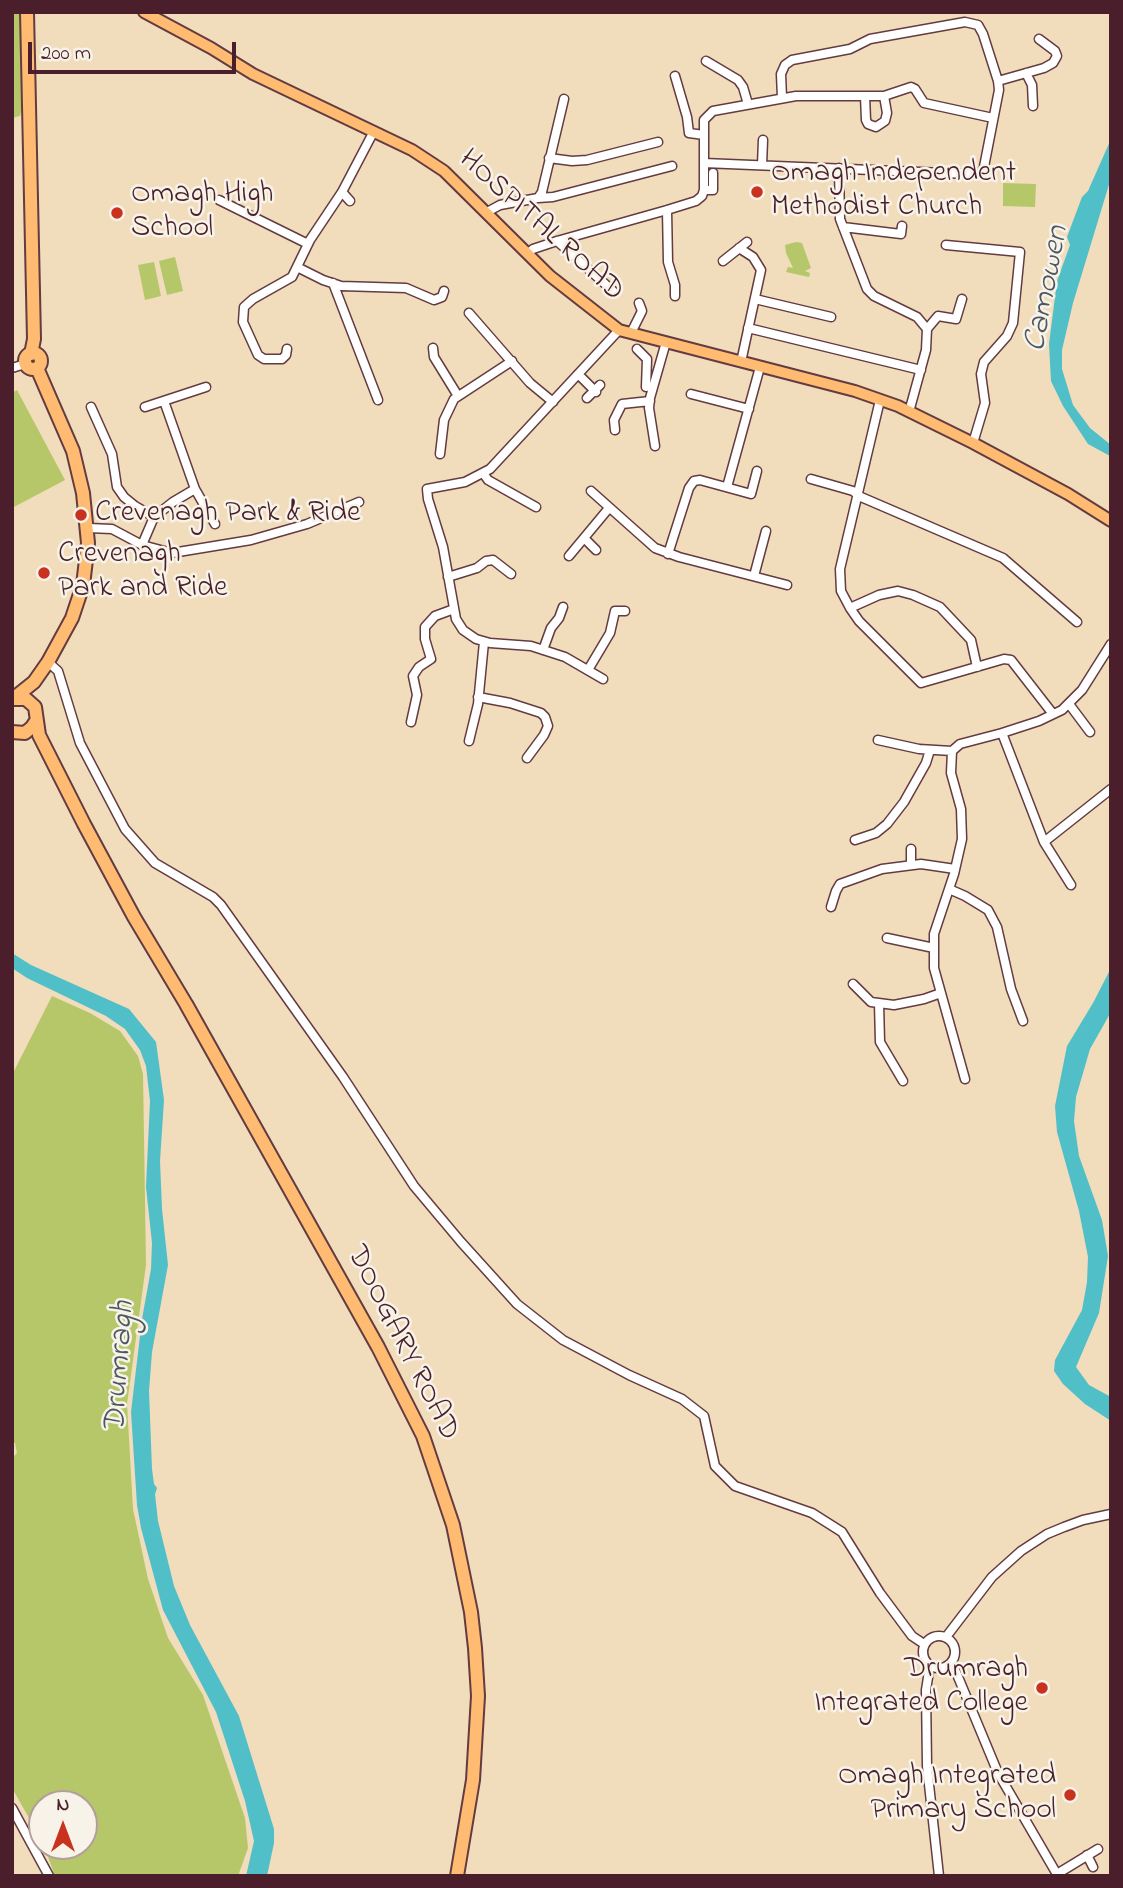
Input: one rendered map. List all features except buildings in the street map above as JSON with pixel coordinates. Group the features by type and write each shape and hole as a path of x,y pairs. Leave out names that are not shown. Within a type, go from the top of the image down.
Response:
{"highway":[{"path":"13,699 34,682 72,618 83,586 88,528 73,451 31,362 34,339 27,12"},
{"name":"DOOGARY ROAD","path":"34,682 32,704 43,743 134,917 186,1004 403,1394 423,1436 453,1525 471,1612 478,1696 473,1780 457,1876"},
{"path":"13,699 26,699 32,704"},
{"path":"18,732 32,727 36,721"},
{"path":"18,732 32,734 43,743"}],"main road":[{"name":"HOSPITAL ROAD","path":"144,12 253,74 412,150 448,174 550,276 625,331 880,400 973,443 1068,494 1111,521"}],"street":[{"path":"704,163 968,174 983,172 998,81 978,25 965,22 870,39 849,49 792,60 785,65 781,74 782,98"},
{"path":"998,81 1053,63 1057,56 1055,51 1039,39"},
{"path":"706,61 738,80 748,104"},
{"path":"1026,74 1032,85 1033,106"},
{"path":"667,87 676,80 689,132 704,135"},
{"path":"527,254 533,249 557,241 696,201 704,190 704,120 708,114 782,98 884,96 911,87 924,103 993,118"},
{"path":"865,96 866,120 868,124 876,127 886,121 884,96"},
{"path":"538,198 542,192 564,99"},
{"path":"287,349 282,359 264,359 258,355 243,322 242,312 253,299 292,277 308,244 342,192 374,131"},
{"path":"762,166 763,141"},
{"path":"550,158 587,160 658,142"},
{"path":"488,212 500,205 553,197 672,166"},
{"path":"839,168 840,219 867,289 874,296 923,321 927,329"},
{"path":"704,190 713,190 713,173"},
{"path":"342,192 350,201"},
{"path":"219,200 308,244"},
{"path":"667,210 667,262 675,285 675,296"},
{"path":"843,227 901,234 902,226"},
{"path":"557,241 613,292"},
{"path":"723,261 747,242"},
{"path":"946,245 1020,252 1013,323 1007,336 984,362 981,374 985,403 973,443"},
{"path":"739,248 759,262 761,270 741,362"},
{"path":"297,267 333,283 405,288 434,300 442,297 444,291"},
{"path":"333,283 378,401"},
{"path":"755,299 831,317"},
{"path":"909,412 921,370 927,329 939,316 956,319 962,299"},
{"path":"603,679 565,657 531,646 484,642 463,630 454,609 443,547 427,489 465,482 484,473 578,374 625,331 642,311 639,303"},
{"path":"469,313 530,383 553,402"},
{"path":"748,328 921,370"},
{"path":"655,446 650,401 666,342"},
{"path":"432,348 434,357 458,396"},
{"path":"637,349 647,359 646,387"},
{"path":"440,454 443,420 447,408 458,396 512,361"},
{"path":"12,368 31,362"},
{"path":"727,487 760,367"},
{"path":"647,369 660,369"},
{"path":"578,374 598,388 587,398"},
{"path":"145,407 206,387"},
{"path":"691,394 749,409"},
{"path":"880,400 840,569 841,591 850,608 859,621 921,683 1004,659 1011,660 1053,715"},
{"path":"164,401 195,489 215,524"},
{"path":"615,430 614,420 622,404 650,401"},
{"path":"91,407 112,454 117,487 135,506 154,517"},
{"path":"668,554 689,488 694,481 700,480 751,494 757,471"},
{"path":"484,473 488,481 536,507"},
{"path":"811,479 858,494 1003,558 1077,622"},
{"path":"142,545 154,517 195,489"},
{"path":"590,491 655,548 668,554 788,585"},
{"path":"88,528 112,529 142,545 172,554 251,540 307,524 359,502"},
{"path":"569,555 609,509"},
{"path":"754,576 766,531"},
{"path":"584,538 596,550"},
{"path":"448,577 493,560 511,574"},
{"path":"850,608 879,595 898,591 940,607 971,640 977,667"},
{"path":"543,650 563,607"},
{"path":"411,722 417,695 413,676 419,667 431,659 425,639 425,627 435,616 454,609"},
{"path":"588,670 610,633 615,611 625,611"},
{"path":"469,741 478,697 484,642"},
{"path":"878,740 930,750 952,751 960,744 1053,715 1069,704 1082,690 1111,644"},
{"path":"48,662 58,671 79,743 125,829 155,863 213,897 221,905 343,1077 414,1186 461,1242 517,1304 563,1340 682,1399 704,1416 715,1466 735,1486 811,1513 842,1532 880,1593 912,1636 924,1644"},
{"path":"478,697 510,703 541,713 545,717 548,726 527,758"},
{"path":"1069,704 1090,732"},
{"path":"1002,733 1044,842 1071,885"},
{"path":"855,840 876,833 887,824 904,802 926,763 930,750"},
{"path":"952,751 951,773 961,809 962,828 955,869 934,934 934,968 965,1079"},
{"path":"1044,842 1111,789"},
{"path":"911,849 911,864"},
{"path":"831,907 836,891 845,882 882,869 911,864 955,869"},
{"path":"949,889 988,910 997,927 1011,989 1023,1021"},
{"path":"887,938 934,948"},
{"path":"853,984 871,1002 879,1003 894,1004 941,993"},
{"path":"879,1003 880,1042 903,1081"},
{"path":"946,1637 992,1577 1021,1550 1046,1534 1083,1520 1111,1514"},
{"path":"936,1635 946,1637 951,1640 956,1652 950,1664 938,1668 930,1665 923,1657 924,1644 936,1635"},
{"path":"950,1664 956,1672 998,1773 1057,1875 1098,1849"},
{"path":"930,1665 926,1690 927,1766 939,1876"},
{"path":"12,1808 49,1876"},
{"path":"1087,1855 1093,1867"}],"green space":[{"path":"12,12 20,12 23,60 22,107 20,116 12,118"},
{"path":"1003,183 1036,184 1035,207 1003,206"},
{"path":"802,243 811,268 805,271 810,273 809,277 786,272 788,267 793,268 785,245"},
{"path":"175,257 183,291 167,295 159,261"},
{"path":"154,262 161,296 145,300 138,265"},
{"path":"17,390 65,480 12,508 12,393"},
{"path":"52,996 90,1013 120,1031 138,1056 143,1074 146,1265 127,1404 133,1509 148,1579 168,1638 203,1695 245,1818 248,1848 238,1876 55,1876 49,1860 98,1860 98,1790 28,1790 28,1816 12,1788 12,1458 17,1453 15,1443 12,1442 12,1075"}],"water":[{"path":"1111,139 1111,178 1073,303 1062,350 1062,369 1073,405 1090,428 1111,445 1111,460 1110,456 1088,444 1063,406 1051,381 1049,344 1057,281 1070,245 1067,237 1082,197 1088,191"},
{"path":"12,953 31,965 129,1009 156,1042 164,1100 160,1161 168,1265 152,1352 149,1391 152,1469 157,1488 155,1494 158,1521 174,1586 190,1625 239,1716 274,1829 267,1876 246,1876 254,1841 245,1801 216,1712 163,1610 137,1505 131,1412 151,1269 152,1243 146,1187 150,1101 146,1066 140,1050 125,1029 106,1016 12,968"},
{"path":"1111,968 1111,1012 1090,1049 1076,1097 1074,1121 1079,1156 1102,1220 1108,1256 1099,1313 1076,1367 1089,1385 1111,1397 1111,1421 1085,1404 1063,1384 1054,1371 1055,1360 1082,1310 1088,1257 1079,1211 1057,1132 1055,1106 1067,1046"}],"place":[{"name":"Omagh Independent Methodist Church","path":"757,192"},
{"name":"Omagh High School","path":"117,213"},
{"name":"Crevenagh Park & Ride","path":"81,515"},
{"name":"Crevenagh Park and Ride","path":"44,573"},
{"name":"Drumragh Integrated College","path":"1042,1688"},
{"name":"Omagh Integrated Primary School","path":"1070,1795"}],"water label":[{"name":"Camowen","path":"1049,289"},
{"name":"Drumragh","path":"122,1367"}]}
